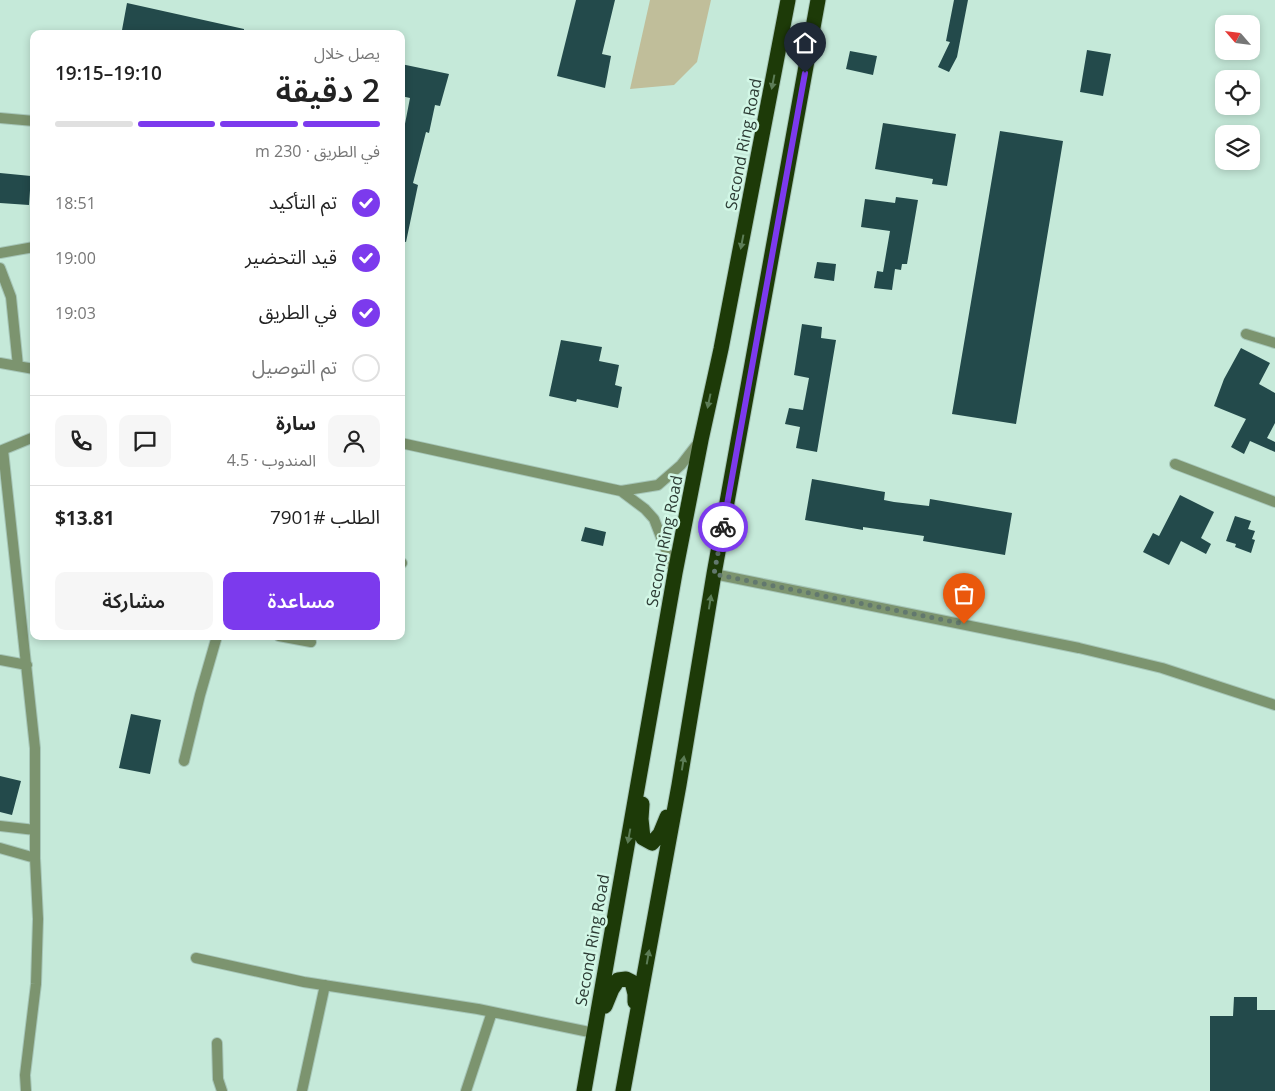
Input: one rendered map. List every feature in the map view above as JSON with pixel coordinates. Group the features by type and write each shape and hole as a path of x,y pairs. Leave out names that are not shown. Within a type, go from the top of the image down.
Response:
{"highway":[{"name":"Second Ring Road","path":"584,1091 675,573 788,0"},
{"path":"623,1091 818,0"},
{"path":"675,573 666,653 641,819 642,838 652,843 660,834 679,785"},
{"path":"594,1032 612,989 618,980 626,979 632,982 635,994 635,1024"}],"street":[{"path":"0,118 30,121"},
{"path":"0,253 30,248"},
{"path":"0,268 11,297 18,366"},
{"path":"1246,334 1275,343"},
{"path":"0,363 30,368"},
{"path":"26,1091 25,1075 36,984 38,919 35,858 35,748 2,450 30,439"},
{"path":"405,444 620,491 658,485 681,465 701,440"},
{"path":"1176,464 1275,502"},
{"path":"620,491 645,509 654,519 675,573"},
{"path":"714,574 1079,648 1162,668 1275,705"},
{"path":"184,760 216,640"},
{"path":"301,640 311,642"},
{"path":"0,660 27,665"},
{"path":"0,826 35,830"},
{"path":"0,848 35,858"},
{"path":"196,958 325,985 492,1012 594,1032"},
{"path":"302,1091 325,985"},
{"path":"466,1091 492,1012"},
{"path":"217,1043 218,1079 222,1091"}],"shaded area":[{"path":"650,0 711,0 697,62 674,85 630,89"}],"building":[{"path":"576,0 615,0 602,54 611,56 605,88 557,76"},
{"path":"954,0 968,0 957,57 949,72 938,67 950,42 946,41"},
{"path":"127,3 244,29 244,30 122,30"},
{"path":"1087,50 1111,54 1103,96 1080,92"},
{"path":"850,51 877,56 873,75 846,69"},
{"path":"405,65 449,74 440,106 435,105 429,133 426,132 413,183 418,185 406,242 405,124 410,98 405,97"},
{"path":"883,123 956,134 947,186 932,184 933,179 875,169"},
{"path":"1000,131 1063,141 1016,424 952,414"},
{"path":"0,173 30,176 29,205 0,203"},
{"path":"896,197 918,200 907,264 902,264 901,270 895,269 892,290 874,288 877,271 883,272 890,231 861,227 865,199 895,203"},
{"path":"817,262 836,264 834,281 814,278"},
{"path":"802,324 822,327 821,338 836,340 817,452 796,448 800,427 785,424 789,408 803,410 809,378 794,375"},
{"path":"561,340 602,347 599,361 619,365 615,385 622,387 618,408 577,399 576,402 549,396"},
{"path":"1241,348 1270,363 1259,384 1275,393 1275,423 1267,438 1275,442 1275,452 1250,441 1244,454 1231,447 1246,419 1214,406 1224,379"},
{"path":"812,479 885,492 884,500 894,502 929,506 930,499 1012,513 1005,555 923,541 924,536 863,527 863,530 805,520"},
{"path":"1180,495 1214,512 1201,538 1211,544 1206,554 1181,541 1169,565 1143,552 1153,533 1159,536"},
{"path":"1235,516 1251,521 1248,529 1255,531 1252,539 1255,540 1251,553 1235,547 1236,544 1226,541"},
{"path":"585,527 606,532 603,546 581,541"},
{"path":"131,714 161,720 150,774 119,768"},
{"path":"0,776 21,781 12,815 0,812"},
{"path":"1234,997 1257,997 1257,1010 1275,1010 1275,1091 1210,1091 1210,1016 1233,1016"}],"way so far":[{"path":"723,527 714,574 964,624"}],"route":[{"path":"723,527 805,73"}]}
